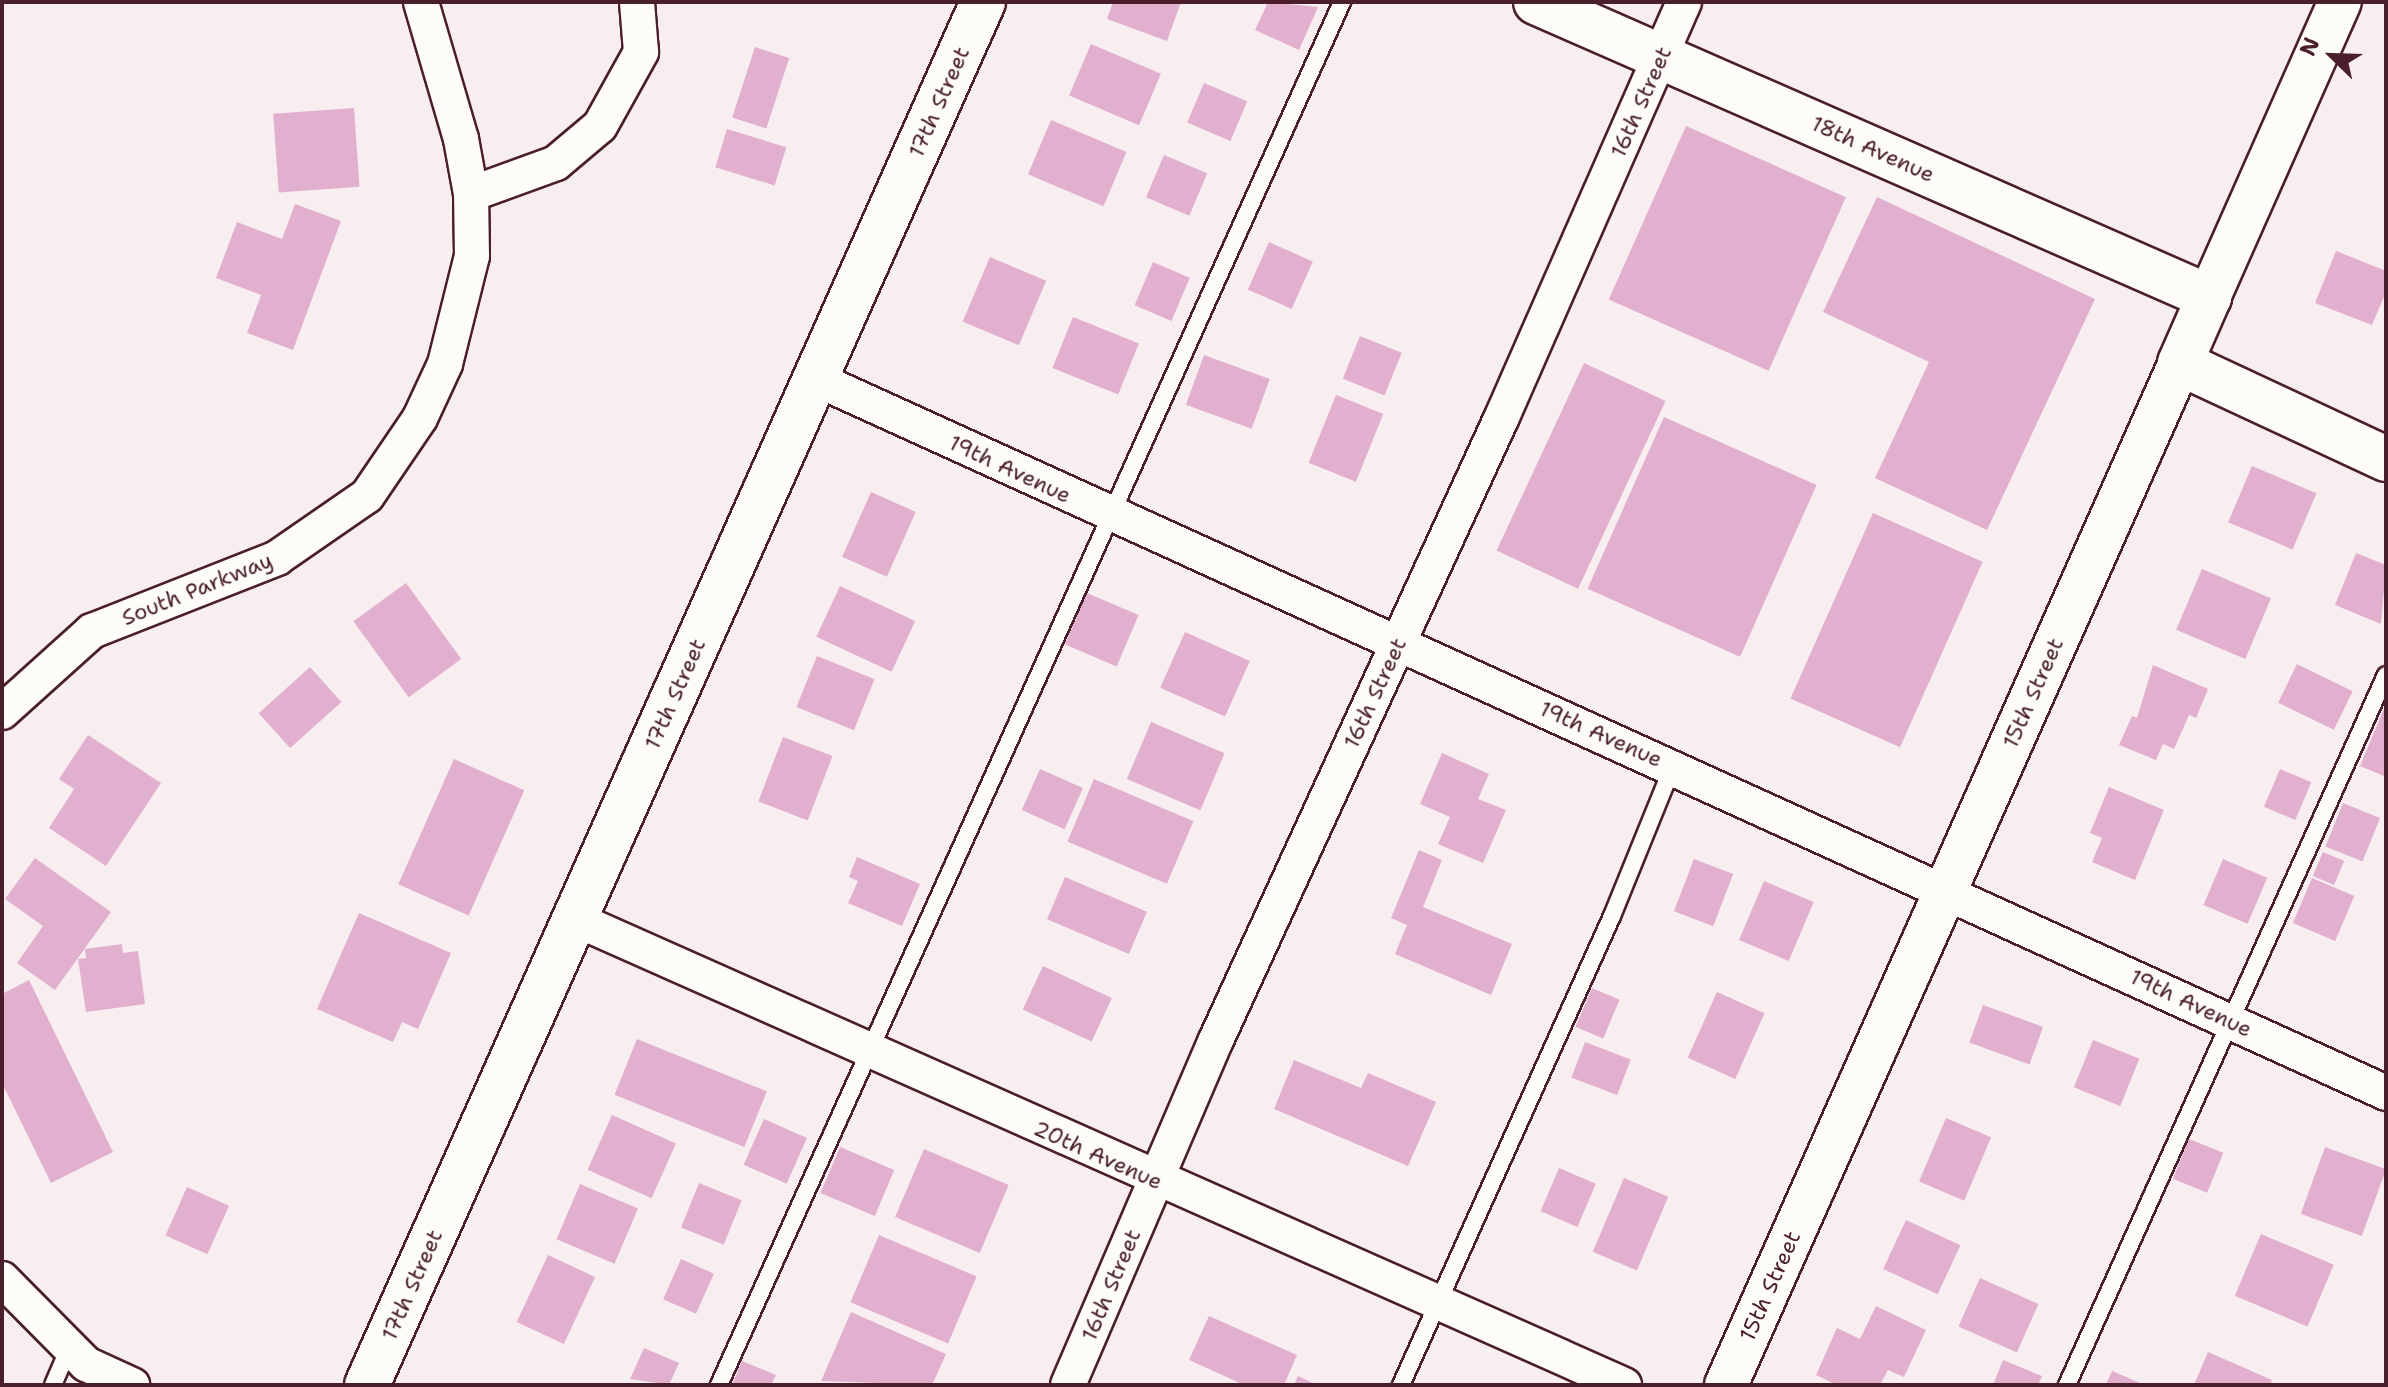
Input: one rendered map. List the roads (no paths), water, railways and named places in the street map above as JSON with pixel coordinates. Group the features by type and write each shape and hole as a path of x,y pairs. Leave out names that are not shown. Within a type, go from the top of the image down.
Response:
{"main road":[{"name":"17th Street","path":"367,1385 983,2"},
{"name":"18th Avenue","path":"1536,2 2209,297"},
{"name":"15th Street","path":"2180,363 2209,297"},
{"path":"2180,363 2386,459"}],"street":[{"name":"South Parkway","path":"2,712 92,631 277,558 367,496 420,418 445,364 472,256 471,194 461,139 421,2"},
{"path":"471,194 556,163 600,126 641,52 637,2"},
{"name":"16th Street","path":"1068,1385 1155,1181 1684,2"},
{"name":"15th Street","path":"2209,297 2340,2"},
{"name":"15th Street","path":"1726,1385 2180,363"},
{"name":"19th Avenue","path":"816,379 1109,515 1946,890 2386,1093"},
{"name":"20th Avenue","path":"575,919 1155,1181 1624,1385"},
{"path":"2,1279 86,1364 132,1385"}],"lane":[{"path":"719,1385 871,1054 1109,515 1342,2"},
{"path":"2067,1385 2386,675"},
{"path":"1401,1385 1612,916 1673,766"},
{"path":"53,1385 69,1348"}]}
